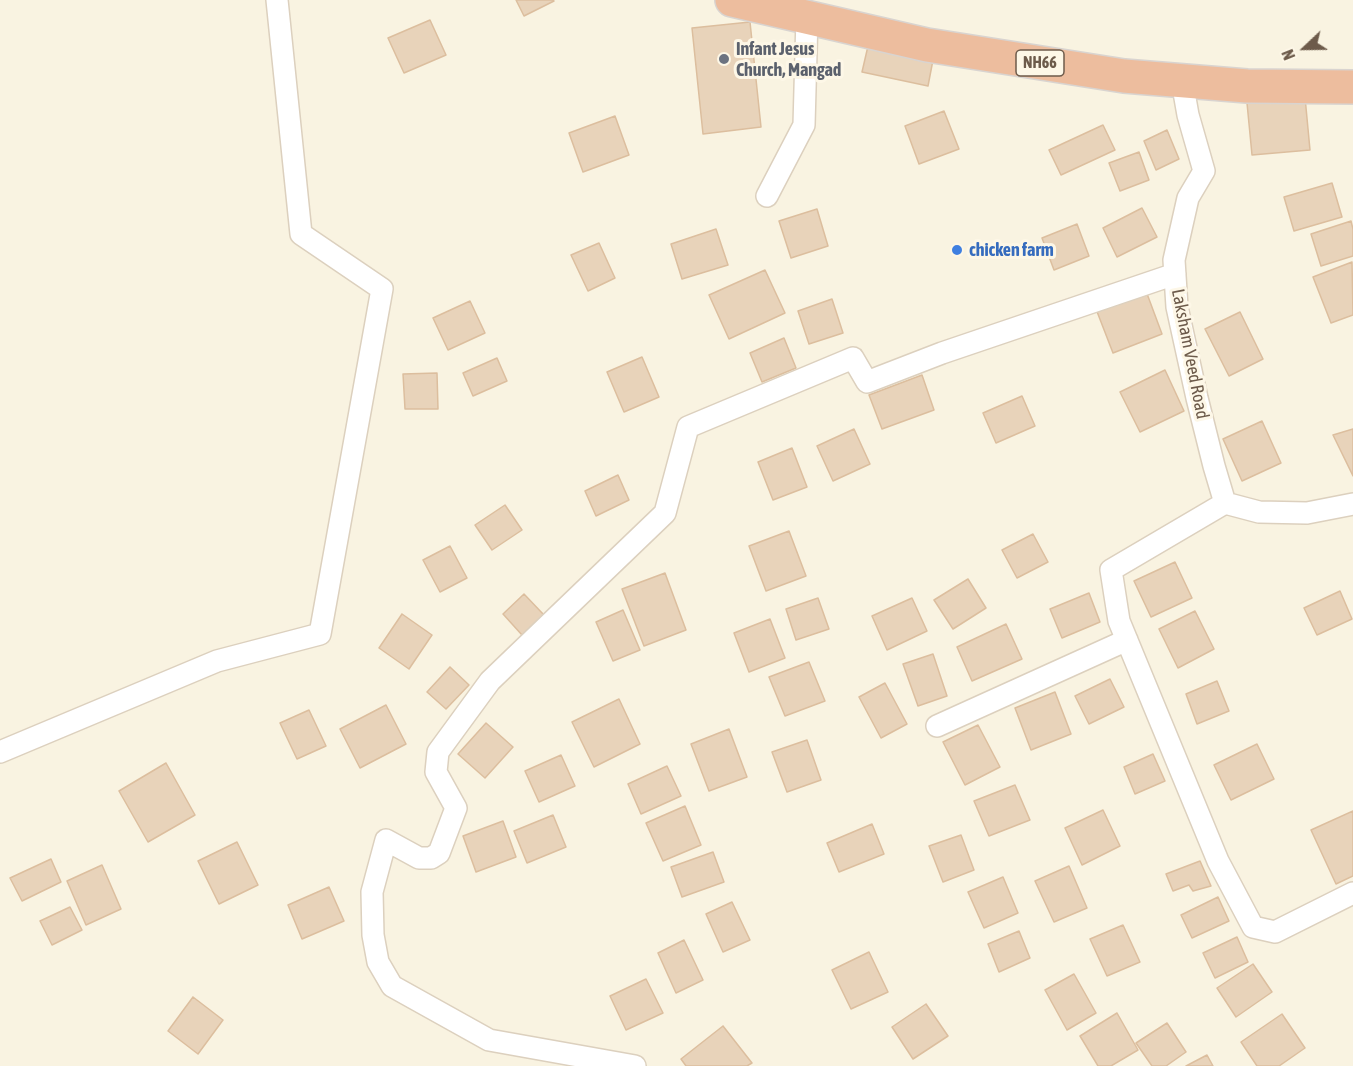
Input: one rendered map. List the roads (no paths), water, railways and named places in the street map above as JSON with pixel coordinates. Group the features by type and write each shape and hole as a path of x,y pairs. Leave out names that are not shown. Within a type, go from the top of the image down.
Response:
{"highway":[{"name":"NH66","path":"732,0 927,45 1124,76 1247,86 1353,87"}],"street":[{"path":"0,752 217,661 320,634 382,289 301,234 277,0"},
{"path":"766,196 804,125 807,17"},
{"name":"Laksham Veed Road","path":"1182,81 1188,115 1204,171 1188,198 1174,260 1177,307 1214,466 1225,503"},
{"path":"635,1066 489,1040 392,986 378,962 373,935 372,892 386,840 419,858 431,858 439,853 456,808 436,772 438,752 490,681 665,513 688,427 853,358 867,382 942,353 1175,274"},
{"path":"1353,504 1307,513 1258,512 1225,503 1111,570 1119,621 1218,861 1253,927 1275,932 1353,893"},
{"path":"937,726 1127,640"}],"place":[{"name":"Infant Jesus Church, Mangad","path":"724,59"},
{"name":"chicken farm","path":"957,250"}]}
